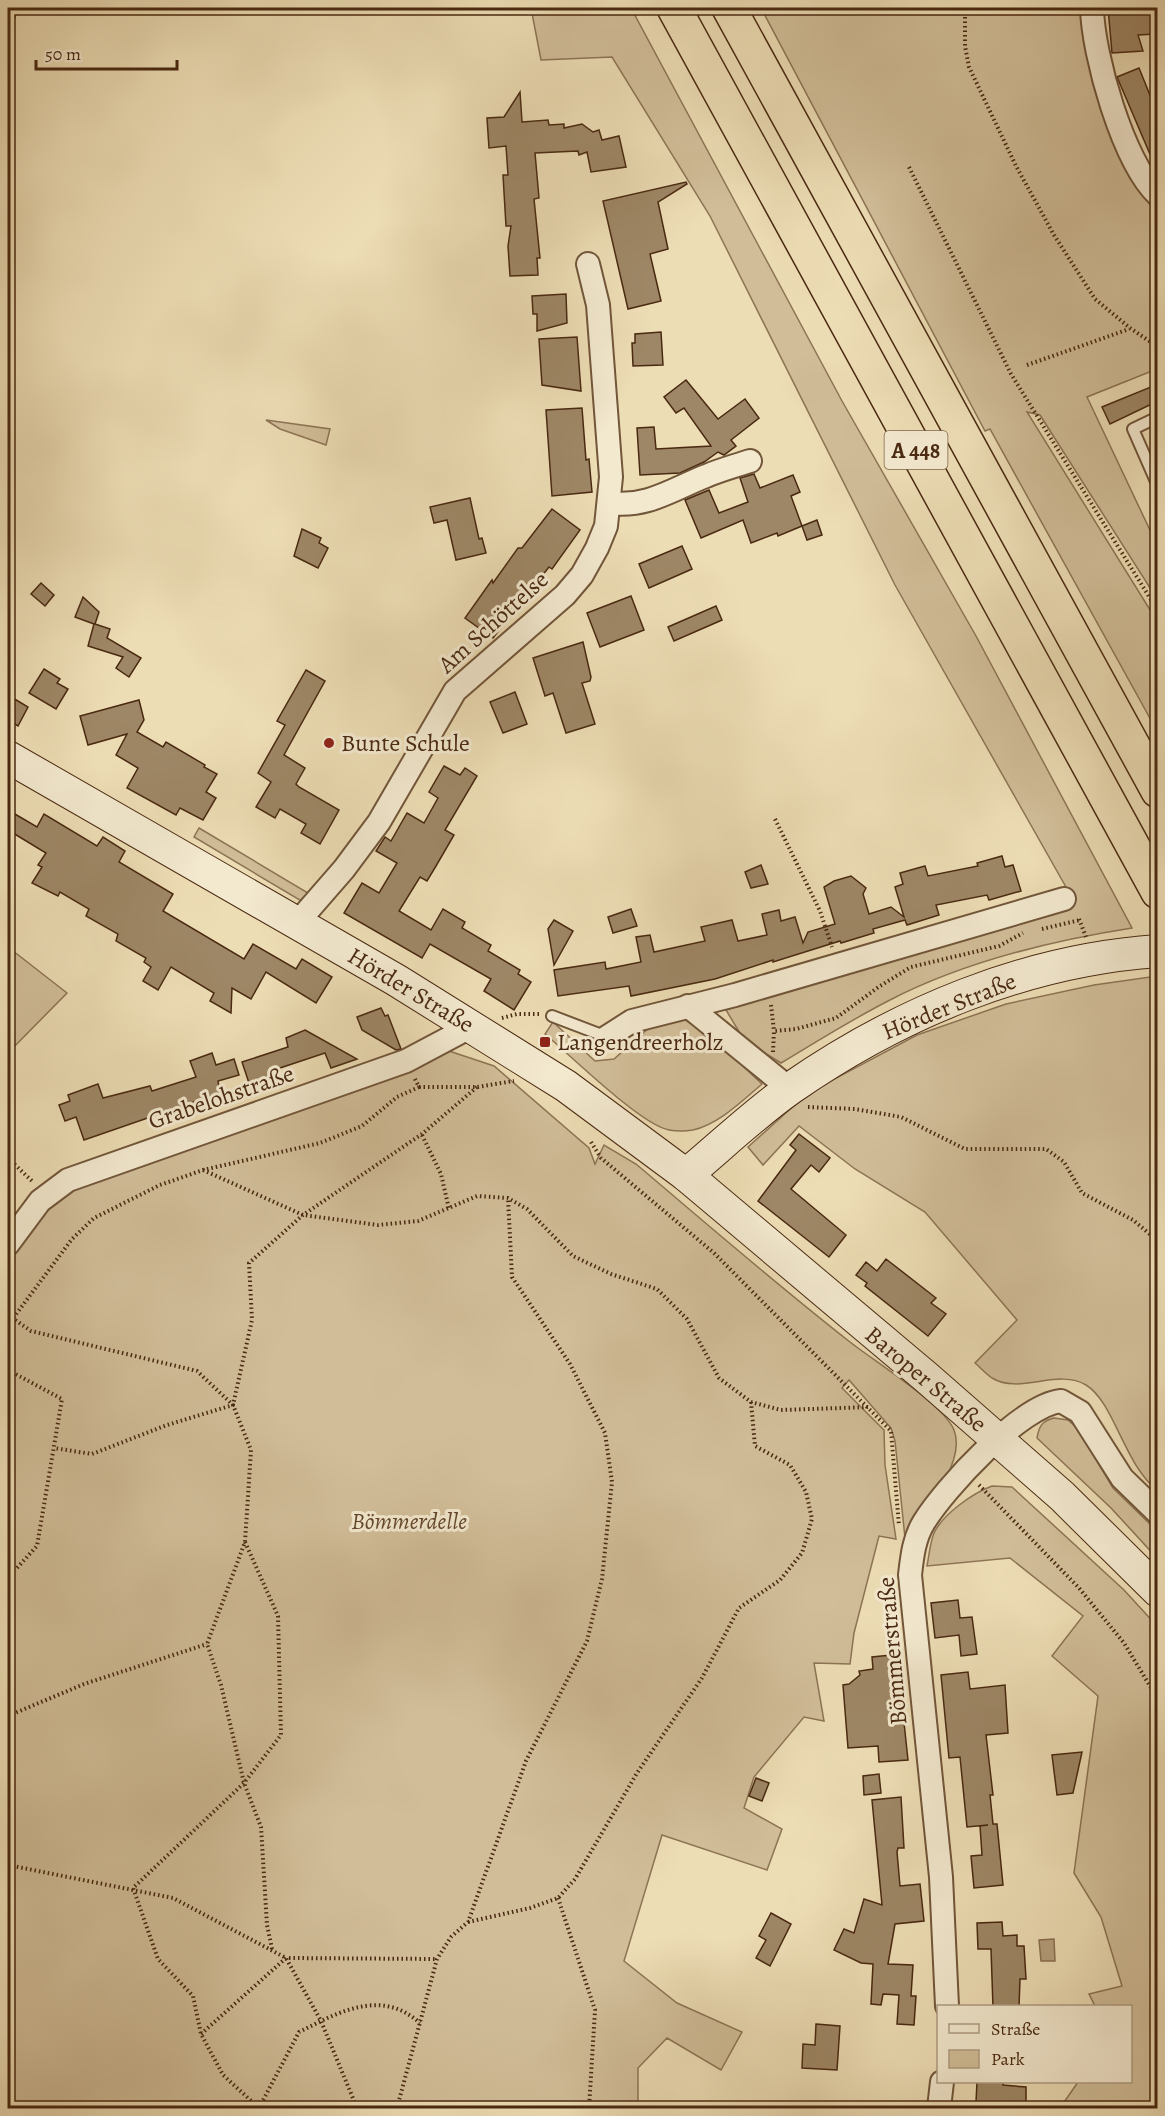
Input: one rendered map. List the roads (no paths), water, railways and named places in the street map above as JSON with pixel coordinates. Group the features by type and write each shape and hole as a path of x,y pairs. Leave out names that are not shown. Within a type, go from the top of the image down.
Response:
{"highway":[{"name":"A 448","path":"674,8 1158,892"},
{"name":"A 448","path":"729,8 1158,791"}],"main road":[{"name":"Hörder Straße","path":"8,757 297,922 472,1026 566,1086 686,1175 788,1091 858,1046 929,1009 1028,974 1108,957 1158,951"},
{"name":"Baroper Straße","path":"686,1175 998,1439 1062,1496 1158,1591"}],"street":[{"path":"1092,8 1106,85 1140,171 1158,195"},
{"name":"Am Schöttelse","path":"297,922 344,869 379,822 454,691 565,595 582,575 606,526 611,477 598,305 588,264"},
{"path":"610,503 625,506 655,501 705,476 750,461"},
{"path":"607,1037 632,1021 768,985 1064,899"},
{"path":"688,1006 788,1091"},
{"name":"Grabelohstraße","path":"8,1244 32,1209 47,1195 81,1174 406,1061 472,1026"},
{"name":"Bömmerstraße","path":"947,2005 942,1887 909,1575 916,1536 925,1521 966,1471 998,1439 1048,1403 1061,1401 1069,1404 1090,1425 1131,1490 1158,1513"},
{"path":"939,2109 942,2083"}],"lane":[{"path":"8,18 12,8"},
{"path":"1158,417 1133,429 1158,486"},
{"path":"552,1016 607,1037"}],"place":[{"name":"Bunte Schule","path":"329,743"},
{"name":"Langendreerholz","path":"545,1042"}],"park label":[{"name":"Bömmerdelle","path":"409,1521"}]}
